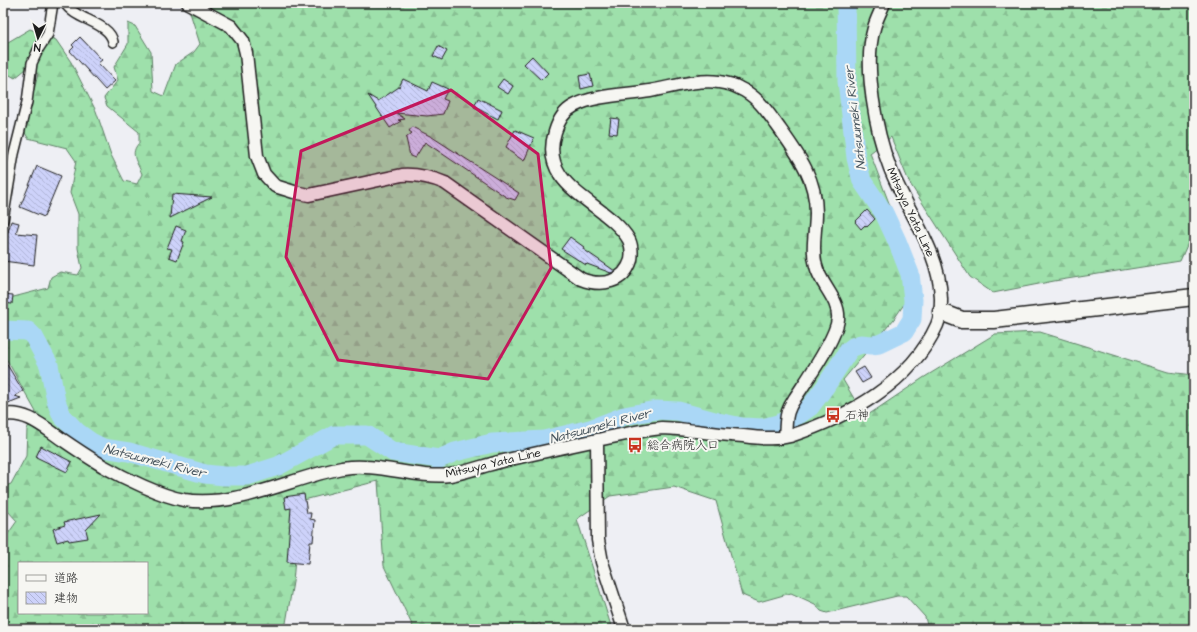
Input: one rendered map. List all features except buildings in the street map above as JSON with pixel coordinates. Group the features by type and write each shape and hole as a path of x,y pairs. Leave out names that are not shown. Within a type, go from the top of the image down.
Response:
{"highway":[{"path":"941,312 992,310 1194,288"},
{"path":"941,312 962,320 994,320 1194,297"}],"street":[{"path":"3,220 14,154 27,102 32,63 48,34 53,3"},
{"path":"65,3 69,9 106,30 113,37 113,42"},
{"path":"188,3 231,26 242,41 246,53 257,156 264,174 275,186 309,195 402,175 415,174 430,177 445,183 581,279 598,284 613,281 626,271 632,254 631,245 618,226 571,187 559,175 552,157 552,142 555,130 562,116 573,106 591,100 650,91 693,82 719,82 738,87 755,97 802,160 810,179 816,200 816,223 813,253 816,268 835,303 838,317 833,335 788,410 786,435"},
{"name":"Mitsuya Yata Line","path":"3,416 13,413 46,427 105,466 138,483 179,499 212,501 235,498 348,467 365,467 413,473 448,475 552,449 643,431 666,428 764,439 786,435 813,427 854,409 889,386 912,365 927,344 939,323 941,312 941,282 928,243 904,200 889,166 879,135 873,99 870,55 873,30 884,3"},
{"path":"598,440 598,540 602,562 624,629"}],"highlighted area":[{"path":"451,90 538,154 551,268 488,379 338,360 286,257 301,151"}],"green space":[{"path":"187,3 1194,3 1194,229 1180,261 1054,281 993,293 970,277 909,182 891,137 870,153 919,282 894,319 843,380 865,417 923,378 995,334 1040,332 1168,372 1194,375 1194,629 928,629 925,617 906,596 897,596 827,613 821,611 815,604 791,593 759,602 742,595 716,501 674,487 610,496 577,519 612,629 542,629 540,623 526,629 414,629 384,566 378,481 300,501 293,582 285,629 3,629 3,541 17,521 7,510 3,508 3,487 11,484 26,456 27,429 36,412 7,360 3,361 3,298 6,299 48,288 51,277 60,272 78,275 82,268 78,248 78,214 70,193 76,161 67,148 28,138 24,131 38,74 26,69 15,78 3,71 3,45 30,29 56,40 71,62 96,111 111,155 124,181 137,184 142,174 134,154 139,143 139,132 107,106 104,98 118,80 114,67 128,44 128,23 135,26 151,52 153,91 164,96 176,64 194,52 200,44"}],"waterway":[{"name":"Natsuumeki River","path":"3,330 28,331 34,337 49,365 56,401 62,416 77,432 91,442 103,448 129,452 205,474 247,476 278,466 334,435 367,435 393,452 439,459 455,452 492,443 544,440 590,429 624,416 656,410 678,411 742,427 763,428 778,424 800,414 810,407 849,350 861,344 879,344 904,332 912,319 913,300 910,274 884,213 862,181 856,158 847,81 846,3"}],"place":[{"name":"石神","path":"833,415"},
{"name":"総合病院入口","path":"635,445"}]}
